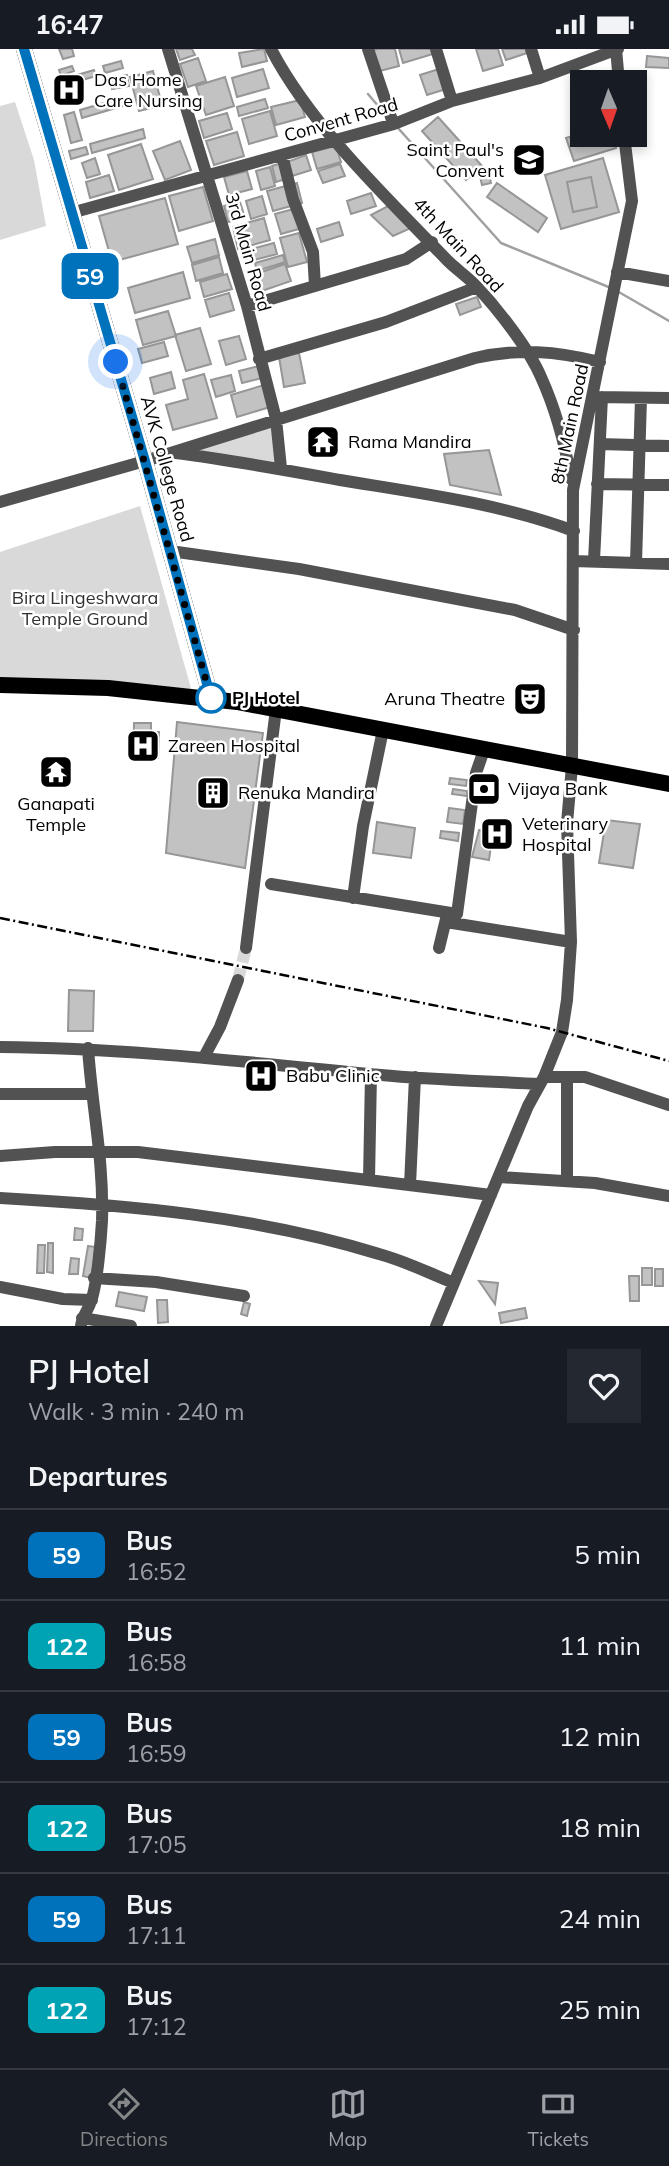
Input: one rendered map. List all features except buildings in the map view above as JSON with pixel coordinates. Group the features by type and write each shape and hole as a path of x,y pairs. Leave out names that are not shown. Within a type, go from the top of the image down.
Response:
{"main road":[{"name":"AVK College Road","path":"24,49 145,461 211,698"},
{"path":"0,685 108,688 211,698 669,784"}],"street":[{"name":"3rd Main Road","path":"168,49 247,306 276,419 281,468"},
{"name":"4th Main Road","path":"271,49 337,140 477,287 525,350 541,375 565,439 573,490"},
{"path":"368,49 393,123"},
{"path":"436,49 452,101"},
{"path":"531,49 540,78"},
{"name":"Convent Road","path":"71,213 337,140 452,101 540,78 617,49"},
{"path":"617,49 618,70"},
{"name":"8th Main Road","path":"436,1326 564,1024 570,943 566,823 572,766 570,711 574,630 573,490 596,397 600,362 632,201 625,147"},
{"path":"282,155 293,199 313,252 315,286"},
{"path":"247,306 406,259 432,242"},
{"path":"617,272 669,281"},
{"path":"259,359 386,322 477,287"},
{"path":"0,502 172,453 475,358 525,350 566,353 600,362"},
{"path":"594,561 600,443 596,397 669,398"},
{"path":"636,563 641,398"},
{"path":"600,443 669,446"},
{"path":"172,453 281,468 474,503 532,516 574,531"},
{"path":"597,484 669,485"},
{"path":"170,551 312,572 515,610 574,630"},
{"path":"573,561 669,564"},
{"path":"246,948 258,872 276,709"},
{"path":"353,898 363,826 383,730"},
{"path":"447,917 457,914 476,773 484,750"},
{"path":"271,884 353,898 570,943"},
{"path":"439,948 447,917"},
{"path":"204,1057 220,1027 238,980"},
{"path":"0,1047 88,1048 415,1077 542,1081 585,1077 669,1105"},
{"path":"88,1048 91,1094 101,1151 102,1203 92,1300 82,1322 131,1326"},
{"path":"369,1179 371,1074"},
{"path":"411,1185 415,1077"},
{"path":"567,1077 567,1181"},
{"path":"0,1094 91,1094"},
{"path":"0,1156 101,1151 211,1159 491,1195"},
{"path":"499,1177 567,1181 669,1196"},
{"path":"0,1198 102,1203 304,1234 382,1254 454,1283"},
{"path":"94,1278 156,1282 244,1296"},
{"path":"0,1287 63,1299 92,1300"}],"green space":[{"path":"15,102 34,160 46,226 0,240 0,106"},
{"path":"272,423 278,466 183,452"},
{"name":"Bira Lingeshwara Temple Ground","path":"140,506 192,692 0,686 0,552"}],"waterway":[{"path":"368,94 384,113"},
{"path":"398,128 501,243 611,288"},
{"path":"617,291 669,321"}],"tunnel":[{"path":"238,980 246,948"}],"railway":[{"path":"0,918 547,1028 669,1061"}],"bus line":[{"name":"59","path":"24,49 145,461 211,698"}],"place":[{"name":"Das Home Care Nursing","path":"69,90"},
{"name":"Saint Paul's Convent","path":"529,160"},
{"name":"Rama Mandira","path":"323,442"},
{"name":"PJ Hotel","path":"211,698"},
{"name":"Aruna Theatre","path":"530,699"},
{"name":"Zareen Hospital","path":"143,746"},
{"name":"Ganapati Temple","path":"56,772"},
{"name":"Vijaya Bank","path":"484,789"},
{"name":"Renuka Mandira","path":"213,793"},
{"name":"Veterinary Hospital","path":"497,834"},
{"name":"Babu Clinic","path":"261,1076"}],"route":[{"path":"116,362 211,698"}]}
